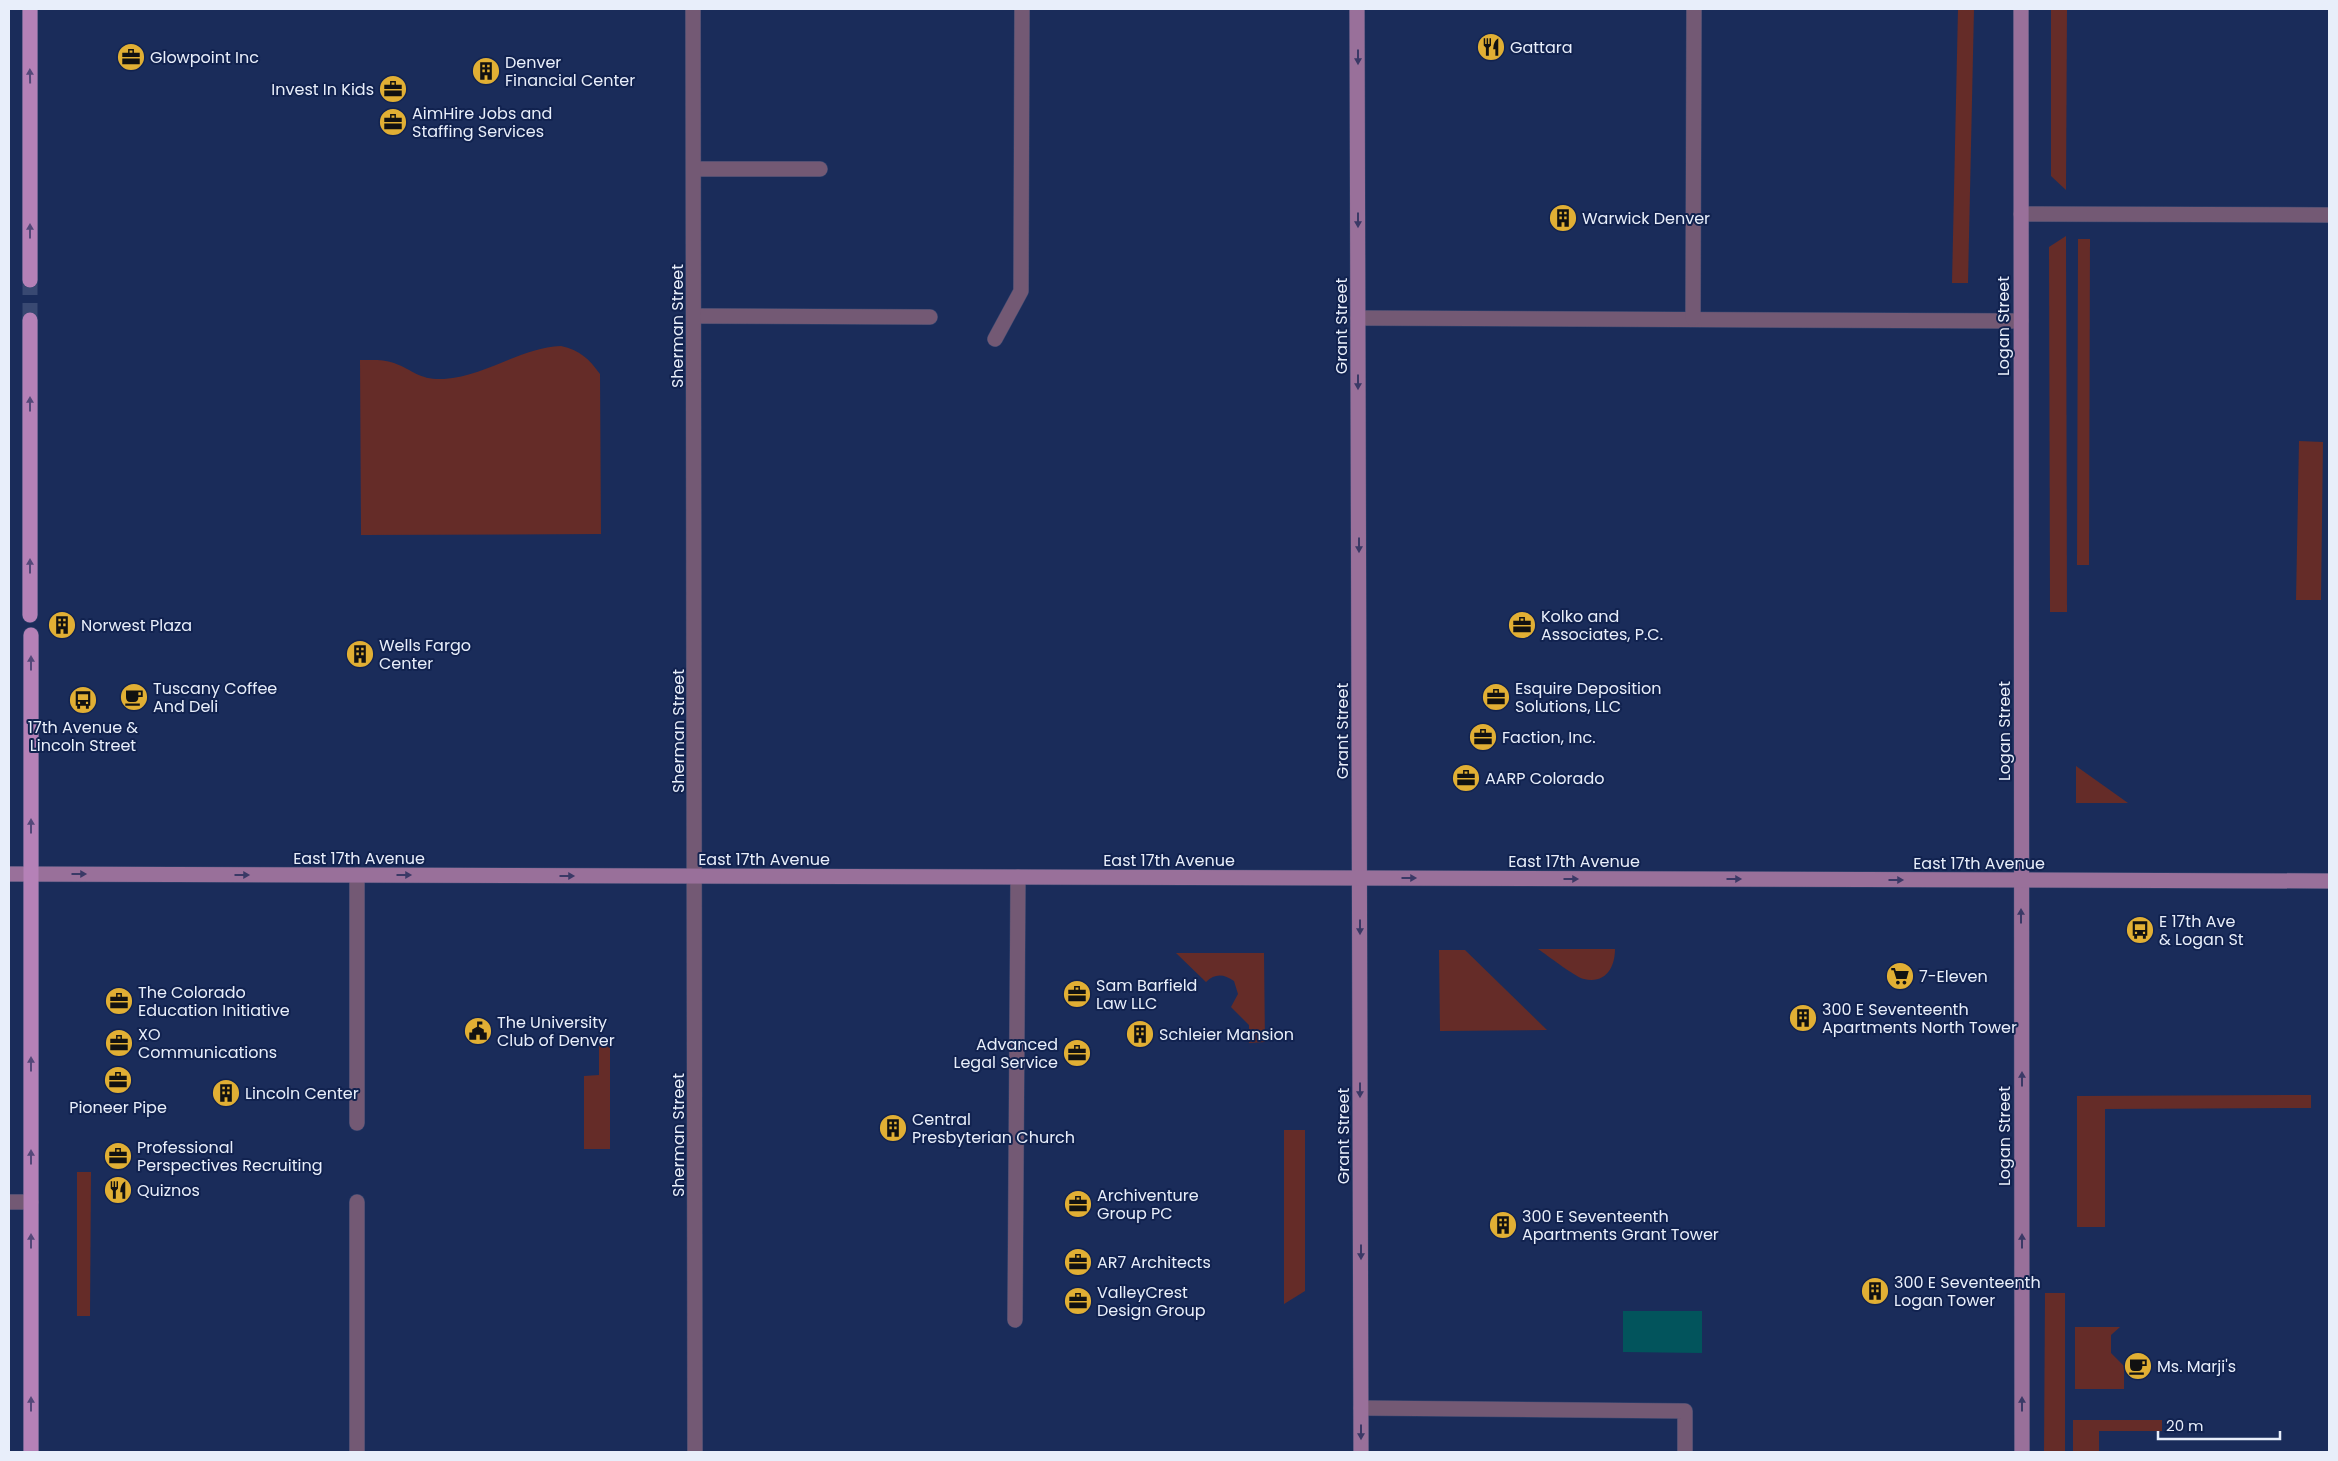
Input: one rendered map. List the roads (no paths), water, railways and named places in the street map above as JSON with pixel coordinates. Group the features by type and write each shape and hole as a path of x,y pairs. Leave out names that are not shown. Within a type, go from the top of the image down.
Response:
{"main road":[{"path":"30,9 30,280"},
{"name":"Grant Street","path":"1358,9 1361,1452"},
{"name":"Logan Street","path":"2021,9 2022,1452"},
{"path":"30,320 30,615"},
{"path":"31,635 31,1452"},
{"name":"East 17th Avenue","path":"9,874 2329,881"}],"street":[{"name":"Sherman Street","path":"693,9 696,876 695,1452"},
{"path":"995,339 1020,291 1022,9"},
{"path":"1693,318 1694,9"},
{"path":"694,169 820,169"},
{"path":"2021,214 2329,215"},
{"path":"694,316 930,318"},
{"path":"1358,318 1693,318 2021,321"},
{"path":"357,875 357,1123"},
{"path":"1015,1320 1018,877"},
{"path":"9,1202 31,1202"},
{"path":"357,1202 357,1452"},
{"path":"1361,1408 1685,1411 1685,1452"}],"tunnel":[{"path":"30,280 30,320"}],"place":[{"name":"Gattara","path":"1491,47"},
{"name":"Glowpoint Inc","path":"131,57"},
{"name":"Denver Financial Center","path":"486,71"},
{"name":"Invest In Kids","path":"393,89"},
{"name":"AimHire Jobs and Staffing Services","path":"393,122"},
{"name":"Warwick Denver","path":"1563,218"},
{"name":"Norwest Plaza","path":"62,625"},
{"name":"Kolko and Associates, P.C.","path":"1522,625"},
{"name":"Wells Fargo Center","path":"360,654"},
{"name":"Tuscany Coffee And Deli","path":"134,697"},
{"name":"Esquire Deposition Solutions, LLC","path":"1496,697"},
{"name":"17th Avenue & Lincoln Street","path":"83,700"},
{"name":"Faction, Inc.","path":"1483,737"},
{"name":"AARP Colorado","path":"1466,778"},
{"name":"E 17th Ave & Logan St","path":"2140,930"},
{"name":"7-Eleven","path":"1900,976"},
{"name":"Sam Barfield Law LLC","path":"1077,994"},
{"name":"The Colorado Education Initiative","path":"119,1001"},
{"name":"300 E Seventeenth Apartments North Tower","path":"1803,1018"},
{"name":"The University Club of Denver","path":"478,1031"},
{"name":"Schleier Mansion","path":"1140,1034"},
{"name":"XO Communications","path":"119,1043"},
{"name":"Advanced Legal Service","path":"1077,1053"},
{"name":"Pioneer Pipe","path":"118,1080"},
{"name":"Lincoln Center","path":"226,1093"},
{"name":"Central Presbyterian Church","path":"893,1128"},
{"name":"Professional Perspectives Recruiting","path":"118,1156"},
{"name":"Quiznos","path":"118,1190"},
{"name":"Archiventure Group PC","path":"1078,1204"},
{"name":"300 E Seventeenth Apartments Grant Tower","path":"1503,1225"},
{"name":"AR7 Architects","path":"1078,1262"},
{"name":"300 E Seventeenth Logan Tower","path":"1875,1291"},
{"name":"ValleyCrest Design Group","path":"1078,1301"},
{"name":"Ms. Marji's","path":"2138,1366"}]}
